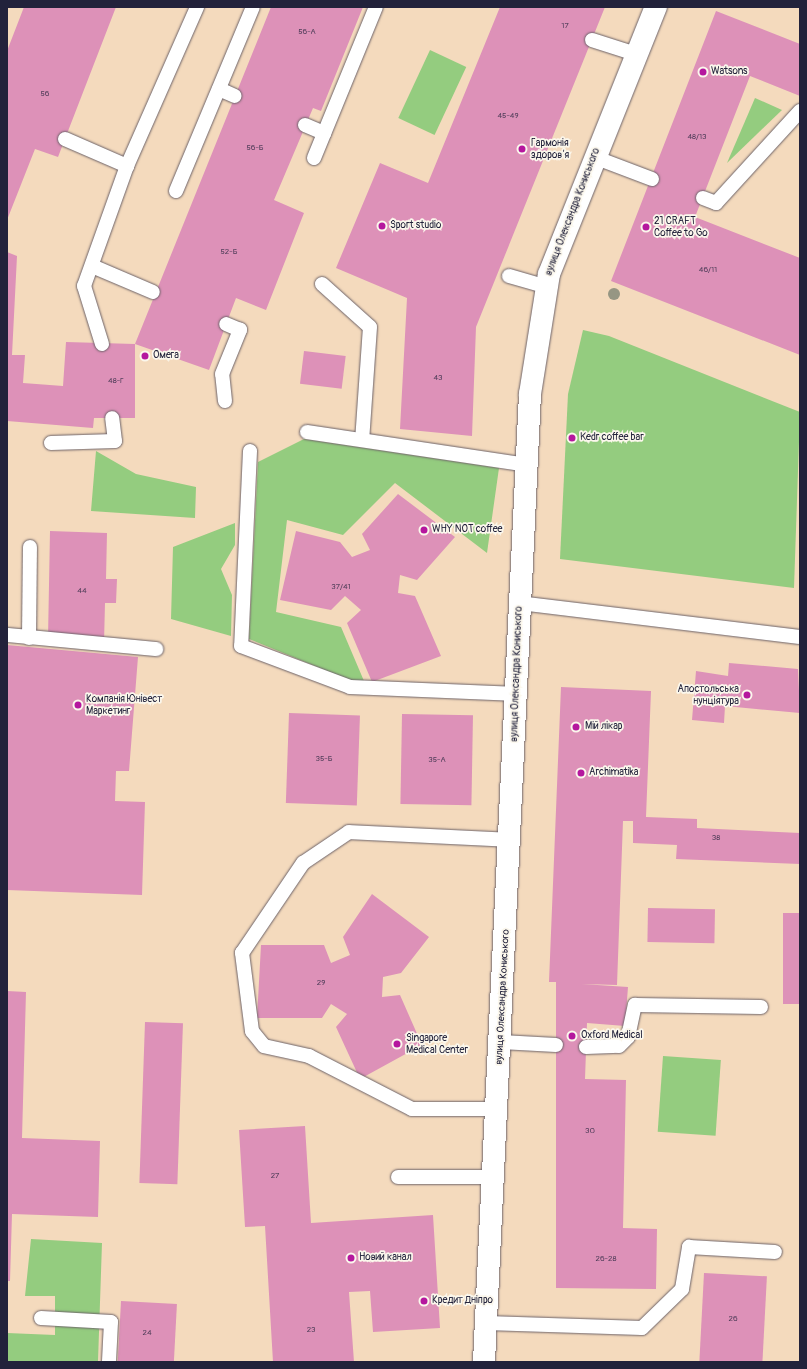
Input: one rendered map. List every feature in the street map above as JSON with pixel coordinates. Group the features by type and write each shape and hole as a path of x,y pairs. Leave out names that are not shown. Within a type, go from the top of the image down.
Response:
{"street":[{"name":"вулиця Олександра Кониського","path":"484,1362 518,694 519,603 530,394 546,286 594,156 656,7"}],"lane":[{"path":"102,344 84,286 127,166 197,7"},
{"path":"176,191 253,7"},
{"path":"314,158 376,7"},
{"path":"592,40 636,54"},
{"path":"219,89 235,96"},
{"path":"703,198 716,203 800,111"},
{"path":"305,125 324,133"},
{"path":"64,139 127,166"},
{"path":"594,156 652,179"},
{"path":"92,266 153,292"},
{"path":"509,276 546,286"},
{"path":"322,284 370,327 362,440"},
{"path":"225,401 222,374 240,330 226,324"},
{"path":"51,443 115,442 112,418"},
{"path":"307,432 527,465"},
{"path":"250,451 241,646 350,687 518,694"},
{"path":"29,638 30,547"},
{"path":"519,603 799,637"},
{"path":"7,635 156,649"},
{"path":"497,1110 412,1109 309,1056 264,1046 252,1031 242,953 303,863 349,832 511,840"},
{"path":"586,1047 619,1046 628,1037 635,1005 761,1007"},
{"path":"501,1042 556,1045"},
{"path":"398,1177 494,1177"},
{"path":"486,1323 642,1328 682,1289 689,1247 776,1252"},
{"path":"41,1318 111,1322 109,1362"}],"green space":[{"path":"430,50 466,67 435,135 398,118"},
{"path":"755,98 782,110 727,163"},
{"path":"583,330 609,336 800,412 794,588 560,559 568,394"},
{"path":"304,439 499,468 487,553 395,483 343,535 287,520 276,612 341,627 364,681 349,680 249,639 258,462"},
{"path":"96,451 136,474 196,487 195,518 91,511"},
{"path":"235,523 235,545 221,569 232,595 231,636 171,619 173,547"},
{"path":"663,1056 721,1060 716,1136 658,1132"},
{"path":"31,1239 102,1243 98,1362 7,1362 7,1333 55,1335 55,1296 25,1296"}],"building":[{"path":"24,7 116,7 58,157 35,149 7,220 7,51"},
{"path":"271,7 363,7 321,111 313,108 274,200 304,213 266,310 236,298 209,370 135,344"},
{"path":"500,7 605,7 476,327 472,436 400,429 407,298 336,268 380,163 428,183"},
{"path":"716,11 800,44 800,96 750,76 695,217 800,258 800,355 611,281"},
{"path":"7,252 17,256 12,355 25,355 23,383 63,386 66,342 135,344 135,418 94,418 93,428 7,421"},
{"path":"304,351 346,356 342,389 300,384"},
{"path":"398,494 455,537 417,580 400,575 398,593 415,596 441,656 372,682 347,623 361,610 345,596 331,610 280,600 296,531 340,542 352,557 370,550 362,534"},
{"path":"50,531 107,533 106,579 117,579 116,603 105,603 104,643 48,638"},
{"path":"7,645 138,657 129,771 116,771 115,801 145,802 142,895 7,890"},
{"name":"Апостольська нунціятура","path":"729,663 798,669 800,713 725,706 724,723 692,720 696,671 728,676"},
{"path":"561,687 651,691 646,817 697,819 697,828 800,833 800,864 676,859 677,845 633,843 633,821 623,821 617,985 582,984 628,987 625,1026 587,1023 585,1079 626,1080 623,1228 657,1229 656,1289 556,1288 556,982 549,982"},
{"path":"289,713 360,715 357,805 286,803"},
{"path":"402,714 473,715 471,805 400,804"},
{"path":"372,894 429,937 401,973 383,977 382,997 400,995 422,1045 360,1079 336,1027 347,1014 331,1004 322,1018 257,1018 261,945 324,945 331,963 350,955 343,937"},
{"path":"648,908 715,909 714,943 647,942"},
{"path":"783,913 800,913 800,1004 783,1004"},
{"path":"7,991 26,992 22,1138 100,1141 98,1217 12,1214 10,1281 7,1281"},
{"path":"145,1022 183,1023 177,1184 139,1183"},
{"path":"305,1126 311,1223 433,1215 440,1328 373,1332 370,1291 349,1292 354,1362 273,1362 265,1226 245,1227 239,1130"},
{"path":"704,1273 767,1276 762,1362 699,1362"},
{"path":"121,1301 177,1304 174,1362 118,1362"}],"place":[{"name":"Watsons","path":"703,72"},
{"name":"Гармонія здоровʼя","path":"522,149"},
{"name":"Sport studio","path":"382,226"},
{"name":"21 CRAFT Coffee to Go","path":"646,227"},
{"name":"Омега","path":"145,356"},
{"name":"Kedr coffee bar","path":"572,438"},
{"name":"WHY NOT coffee","path":"424,530"},
{"name":"Апостольська нунціятура","path":"747,695"},
{"name":"Компанія Юнівест Маркетинг","path":"78,705"},
{"name":"Мій лікар","path":"576,727"},
{"name":"Archimatika","path":"581,773"},
{"name":"Oxford Medical","path":"572,1036"},
{"name":"Singapore Medical Center","path":"397,1044"},
{"name":"Новий канал","path":"351,1258"},
{"name":"Кредит Дніпро","path":"424,1301"}]}
